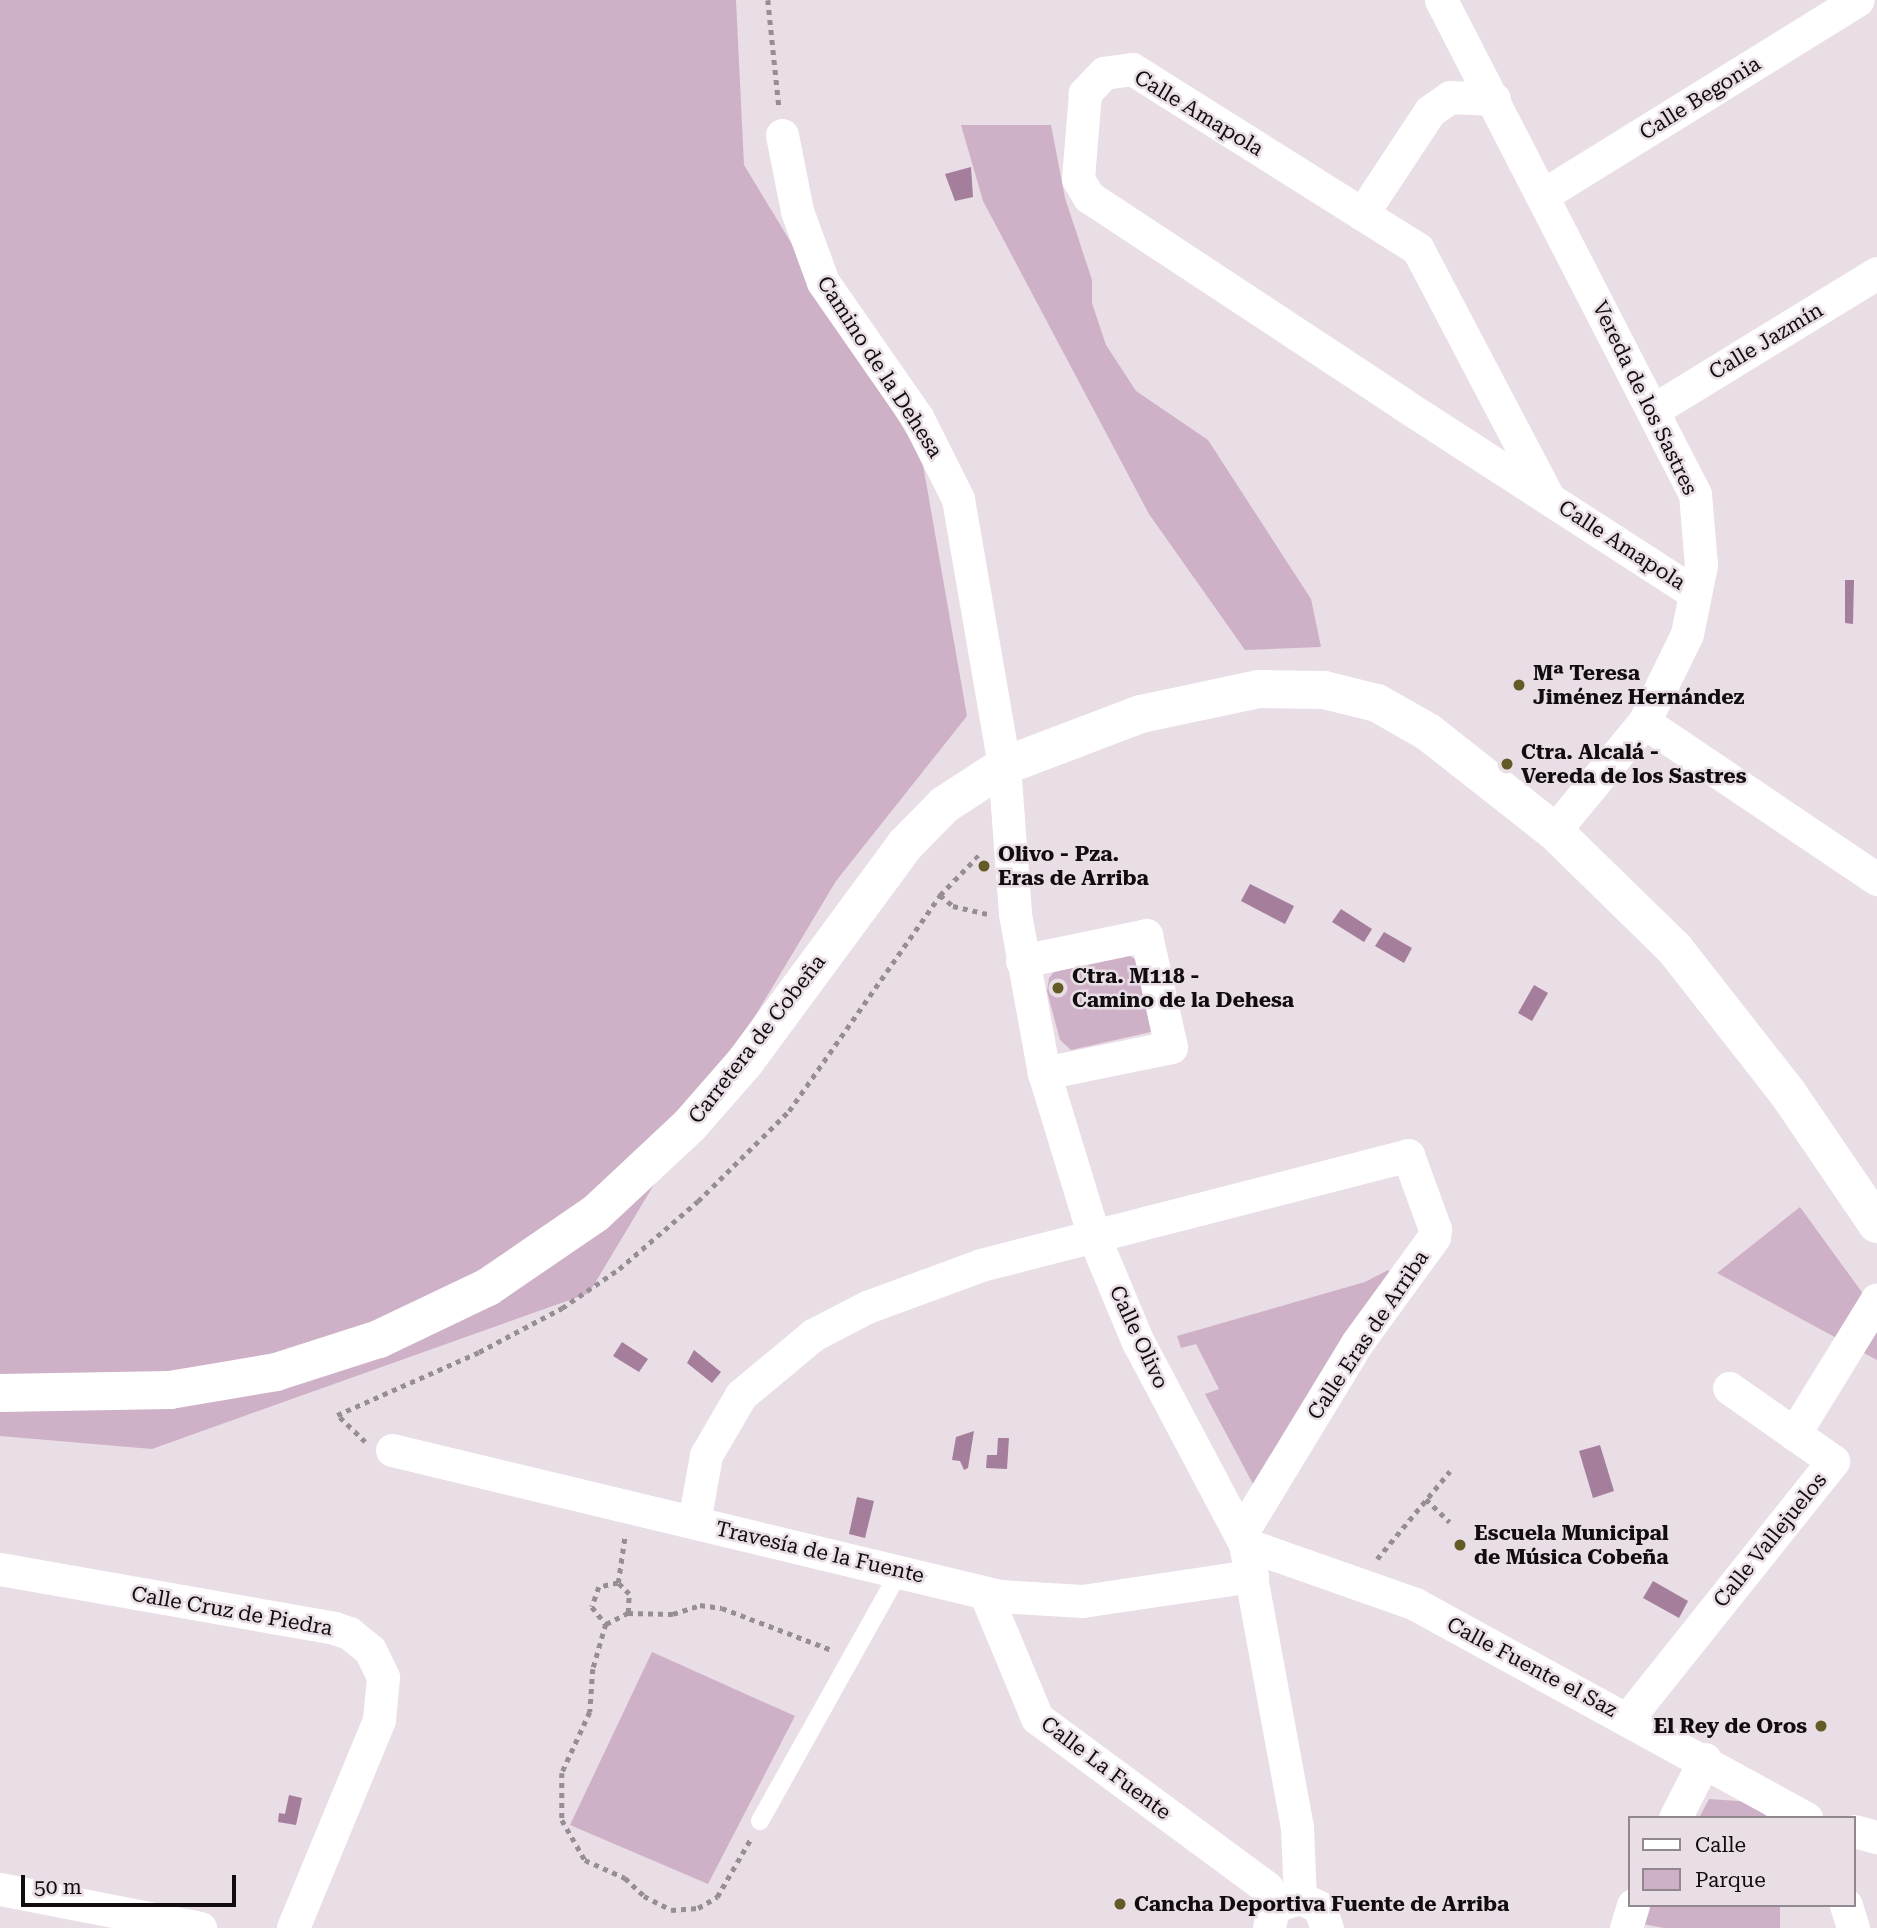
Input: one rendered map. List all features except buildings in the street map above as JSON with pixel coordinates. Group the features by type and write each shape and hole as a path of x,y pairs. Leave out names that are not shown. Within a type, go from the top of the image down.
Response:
{"street":[{"name":"Vereda de los Sastres","path":"1441,0 1655,409 1695,494 1701,565 1687,634 1644,722 1555,831"},
{"name":"Calle Begonia","path":"1543,195 1858,0"},
{"path":"1868,0 1877,9"},
{"name":"Calle Amapola","path":"1548,497 1418,249 1132,69 1104,73 1085,93 1078,179 1089,197 1548,497 1695,593"},
{"path":"1362,214 1430,111 1450,97 1494,99"},
{"name":"Camino de la Dehesa","path":"782,135 797,211 824,282 917,417 958,499 1004,766"},
{"name":"Calle Jazmín","path":"1655,409 1877,273"},
{"name":"Carretera de Cobeña","path":"0,1393 109,1395 170,1391 276,1372 379,1339 431,1317 546,1251 605,1205 690,1125 745,1062 905,845 944,805 1004,766 1168,707 1259,690 1324,690 1377,703 1428,732 1555,831 1674,948 1787,1092 1877,1224"},
{"path":"1644,722 1877,878"},
{"name":"Calle Olivo","path":"1004,766 1021,961 1044,1073 1094,1237 1137,1340 1246,1551 1297,1827 1283,1910"},
{"path":"1021,961 1146,934 1171,1047 1044,1073"},
{"name":"Calle Eras de Arriba","path":"1094,1237 1408,1155 1435,1229 1434,1237 1357,1343 1246,1551"},
{"path":"694,1522 706,1455 722,1422 741,1395 813,1335 929,1282 1094,1237"},
{"path":"1794,1434 1877,1299"},
{"name":"Calle Vallejuelos","path":"1628,1718 1833,1461 1729,1388"},
{"name":"Travesía de la Fuente","path":"393,1450 985,1592 1082,1601 1246,1551"},
{"name":"Calle Fuente el Saz","path":"1246,1551 1356,1583 1415,1604 1705,1759 1802,1816"},
{"name":"Calle Cruz de Piedra","path":"0,1569 334,1628 349,1633 370,1650 383,1677 379,1720 293,1928"},
{"name":"Calle La Fuente","path":"985,1592 1037,1718 1266,1886 1283,1910 1320,1907 1327,1928"},
{"path":"1676,1816 1705,1759"},
{"path":"1856,1832 1877,1837"},
{"path":"0,1889 200,1928"},
{"path":"1626,1928 1632,1907"},
{"path":"1847,1907 1853,1928"}],"lane":[{"path":"760,1821 900,1570"}],"path":[{"path":"768,0 782,135"},
{"path":"940,895 964,909 1015,914"},
{"path":"1356,1583 1450,1471"},
{"path":"1426,1499 1450,1522"},
{"path":"618,1583 630,1508"},
{"path":"618,1583 629,1594 628,1613"},
{"path":"606,1624 592,1607 599,1587 618,1583"},
{"path":"760,1821 717,1897 698,1908 671,1910 644,1896 625,1878 585,1860 562,1820 562,1773 590,1712 593,1669 606,1624 628,1613 673,1614 700,1605 722,1608 852,1657"}],"green space":[{"path":"0,0 736,0 744,165 922,459 967,716 836,881 589,1293 152,1449 0,1436"},
{"path":"961,125 1051,125 1065,198 1092,280 1092,303 1106,345 1136,391 1208,440 1311,599 1321,647 1245,650 1149,514 983,201"},
{"path":"1128,955 1138,961 1151,1032 1071,1050 1060,1040 1047,991 1049,978 1054,972"},
{"path":"1800,1207 1877,1313 1877,1360 1717,1273"},
{"path":"1388,1270 1391,1273 1253,1484 1205,1394 1219,1389 1196,1344 1181,1348 1177,1336 1365,1282"},
{"path":"652,1652 795,1716 708,1884 570,1825"},
{"path":"1709,1799 1752,1802 1766,1816 1700,1816"},
{"path":"1647,1907 1780,1907 1780,1928 1664,1928 1637,1923"}],"shaded area":[{"path":"971,167 973,197 955,201 945,174"},
{"path":"1845,580 1854,580 1853,624 1845,623"},
{"path":"1250,884 1294,906 1285,924 1241,901"},
{"path":"1341,909 1372,929 1364,942 1332,922"},
{"path":"1384,932 1412,948 1404,963 1375,946"},
{"path":"1534,985 1548,993 1532,1021 1518,1013"},
{"path":"622,1342 648,1359 639,1372 613,1356"},
{"path":"694,1350 721,1372 712,1383 687,1363"},
{"path":"974,1431 968,1468 964,1470 960,1461 952,1460 956,1437"},
{"path":"998,1438 1009,1438 1007,1469 986,1468 987,1455 997,1455"},
{"path":"1600,1445 1614,1491 1593,1498 1579,1451"},
{"path":"857,1497 874,1501 865,1538 849,1534"},
{"path":"1653,1581 1688,1601 1679,1618 1643,1598"},
{"path":"289,1795 302,1798 296,1825 278,1822 279,1813 285,1814"}],"place":[{"name":"Mª Teresa Jiménez Hernández","path":"1519,685"},
{"name":"Ctra. Alcalá - Vereda de los Sastres","path":"1507,764"},
{"name":"Olivo - Pza. Eras de Arriba","path":"984,866"},
{"name":"Ctra. M118 - Camino de la Dehesa","path":"1058,988"},
{"name":"Escuela Municipal de Música Cobeña","path":"1460,1545"},
{"name":"El Rey de Oros","path":"1821,1726"},
{"name":"Cancha Deportiva Fuente de Arriba","path":"1120,1904"}]}
